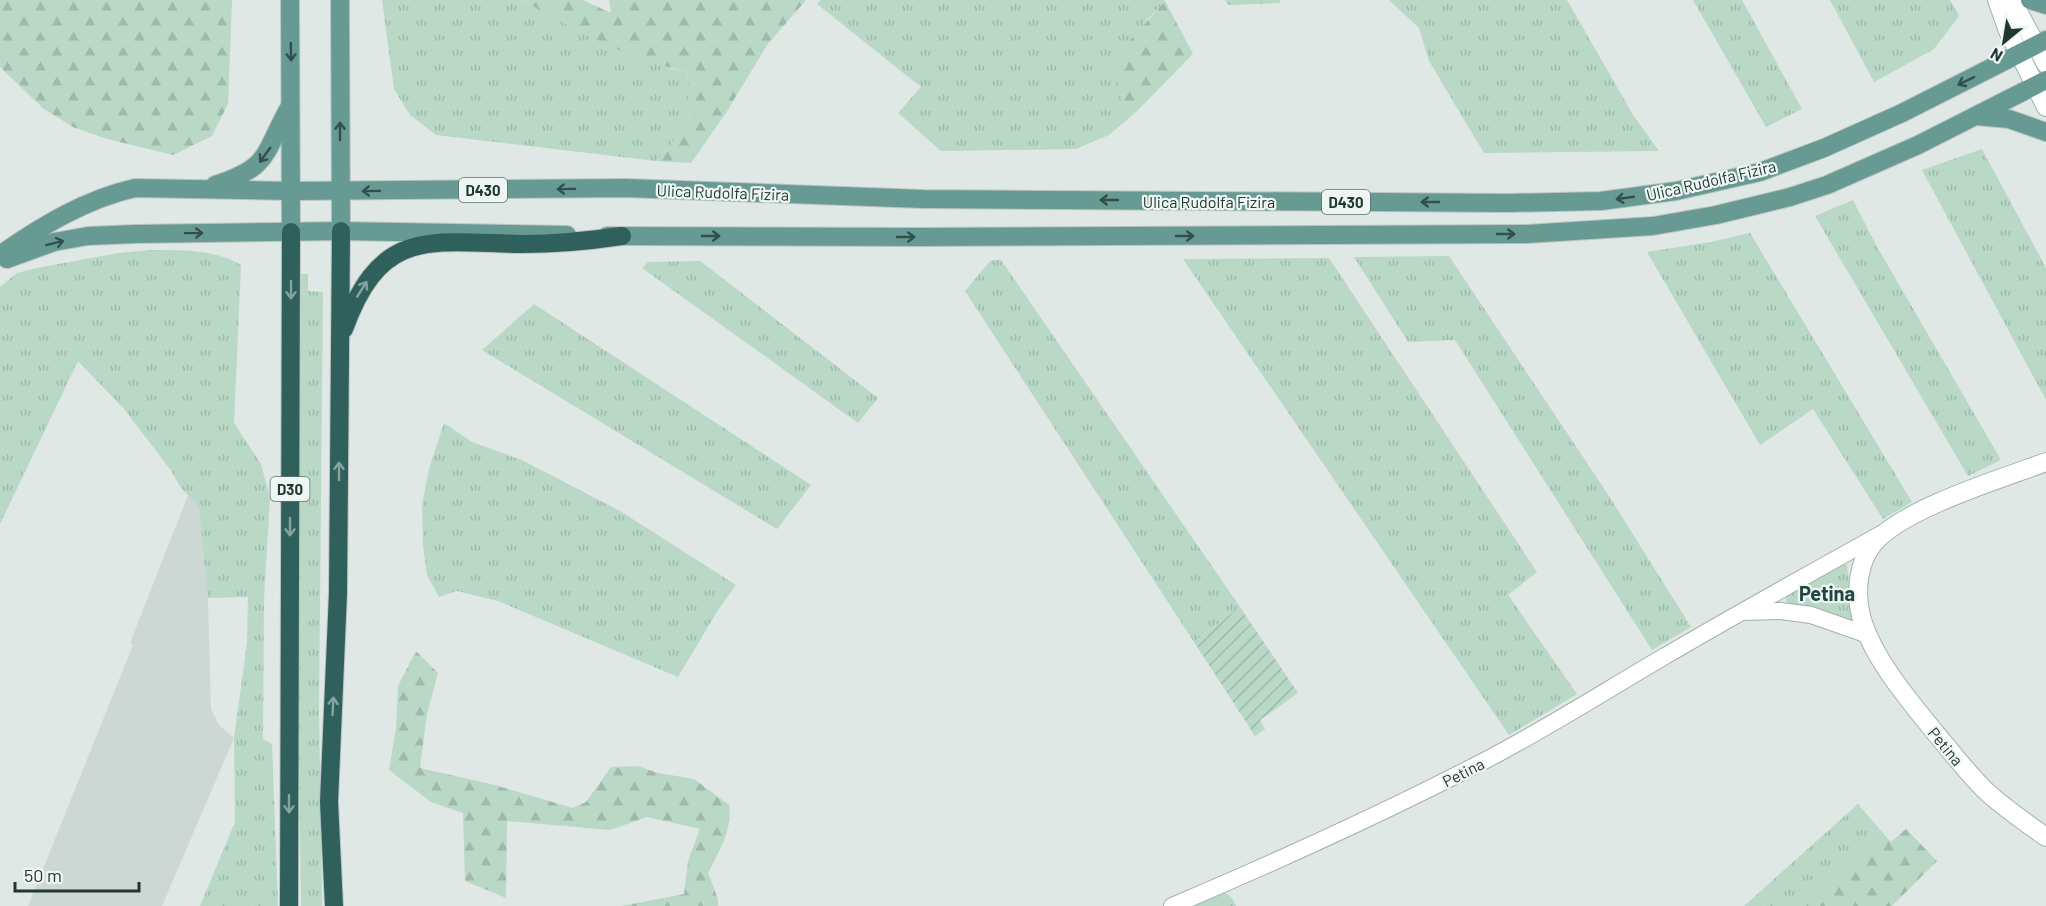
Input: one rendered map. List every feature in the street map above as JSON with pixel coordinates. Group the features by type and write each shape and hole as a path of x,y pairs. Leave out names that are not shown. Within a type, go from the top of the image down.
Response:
{"highway":[{"path":"334,906 329,802 338,593 341,231"},
{"name":"D30","path":"289,906 291,232"},
{"path":"339,342 357,298 367,281 382,264 408,248 451,242 568,244 622,236"}],"main road":[{"name":"D30","path":"290,0 291,232"},
{"path":"340,0 341,231"},
{"path":"2030,0 2046,5"},
{"name":"Ulica Rudolfa Fizira","path":"0,255 48,224 112,193 135,188 199,191 341,191 624,188 923,199 1601,201 1676,191 1760,172 1834,144 1902,113 2041,43"},
{"name":"Ulica Rudolfa Fizira","path":"0,262 54,242 88,236 341,231 622,236 943,237 1527,234 1653,226 1716,215 1790,197 1827,185 1918,145 2041,82"},
{"path":"199,191 233,180 258,164 270,148 291,104"},
{"path":"1976,116 2009,119 2046,132"}],"street":[{"path":"1997,0 2020,54 2041,82 2046,107"},
{"path":"2012,0 2041,43 2046,64"},
{"name":"Petina","path":"1172,906 1372,818 1566,716 1740,612 1933,506 2046,462"},
{"name":"Petina","path":"1884,532 1866,554 1858,584 1860,611 1868,635 1890,674 1974,779 2008,810 2046,837"},
{"name":"Petina","path":"1740,612 1781,611 1811,615 1868,635"}],"shaded area":[{"path":"188,495 199,507 205,561 211,709 219,725 234,738 162,906 28,906 133,645 130,643"}],"green space":[{"path":"0,0 232,0 228,104 212,136 173,155 107,139 73,127 44,109 0,67"},
{"path":"382,0 521,0 620,50 672,69 687,71 690,123 656,161 436,135 410,115 394,89"},
{"path":"522,0 583,0 611,13 609,0 806,0 767,45 726,113 691,163 656,161 690,123 687,71 667,67 624,52 580,32"},
{"path":"821,0 1165,1 1145,22 1121,100 1137,111 1109,135 1076,149 941,151 898,113 921,87 817,4"},
{"path":"1225,0 1281,0 1279,3 1229,5"},
{"path":"1389,0 1567,0 1633,115 1659,151 1484,153 1429,61 1419,28"},
{"path":"1693,0 1742,0 1802,109 1766,127"},
{"path":"1830,0 1950,0 1959,16 1934,49 1874,82"},
{"path":"1165,1 1193,54 1137,111 1121,100 1116,85 1117,72 1125,46"},
{"path":"1982,149 2046,268 2046,400 1922,170"},
{"path":"1853,200 1876,245 2001,460 1968,476 1815,216"},
{"path":"1750,233 1912,502 1883,519 1813,409 1760,445 1647,252"},
{"path":"150,250 209,253 241,265 234,423 261,464 270,498 264,599 263,739 272,744 278,906 200,906 235,822 234,738 247,643 248,597 208,598 199,507 181,488 170,469 124,409 78,361 0,524 0,287 17,273 37,268 118,253"},
{"path":"1449,256 1609,496 1691,627 1652,650 1455,340 1408,342 1354,257"},
{"path":"1329,258 1537,572 1508,595 1577,694 1509,735 1183,259"},
{"path":"991,260 1001,260 1240,607 1194,642 965,291"},
{"path":"700,261 878,398 858,423 642,268 648,262"},
{"path":"301,274 308,274 308,291 323,292 319,708 322,906 301,906 298,671"},
{"path":"534,304 811,485 777,529 482,350"},
{"path":"444,423 472,442 522,460 620,511 736,585 718,610 678,677 498,601 457,591 439,597 427,575 423,546 422,505 429,469"},
{"path":"1838,565 1847,565 1853,623 1789,604 1786,601 1786,595"},
{"path":"1240,607 1298,693 1260,720 1265,729 1255,736 1194,642"},
{"path":"416,651 438,673 427,714 420,768 491,784 573,808 586,802 611,767 638,766 658,773 694,779 729,805 727,832 708,873 718,899 718,906 622,906 684,894 688,861 700,829 647,817 610,830 507,821 506,898 465,881 463,813 431,802 389,770 396,728 398,686"},
{"path":"1858,804 1882,832 1813,898 1820,906 1744,906"},
{"path":"1906,829 1937,861 1892,906 1820,906 1813,898 1882,832 1891,842"},
{"path":"1223,891 1232,898 1236,906 1190,906"}],"district":[{"name":"Petina","path":"1827,593"}]}
